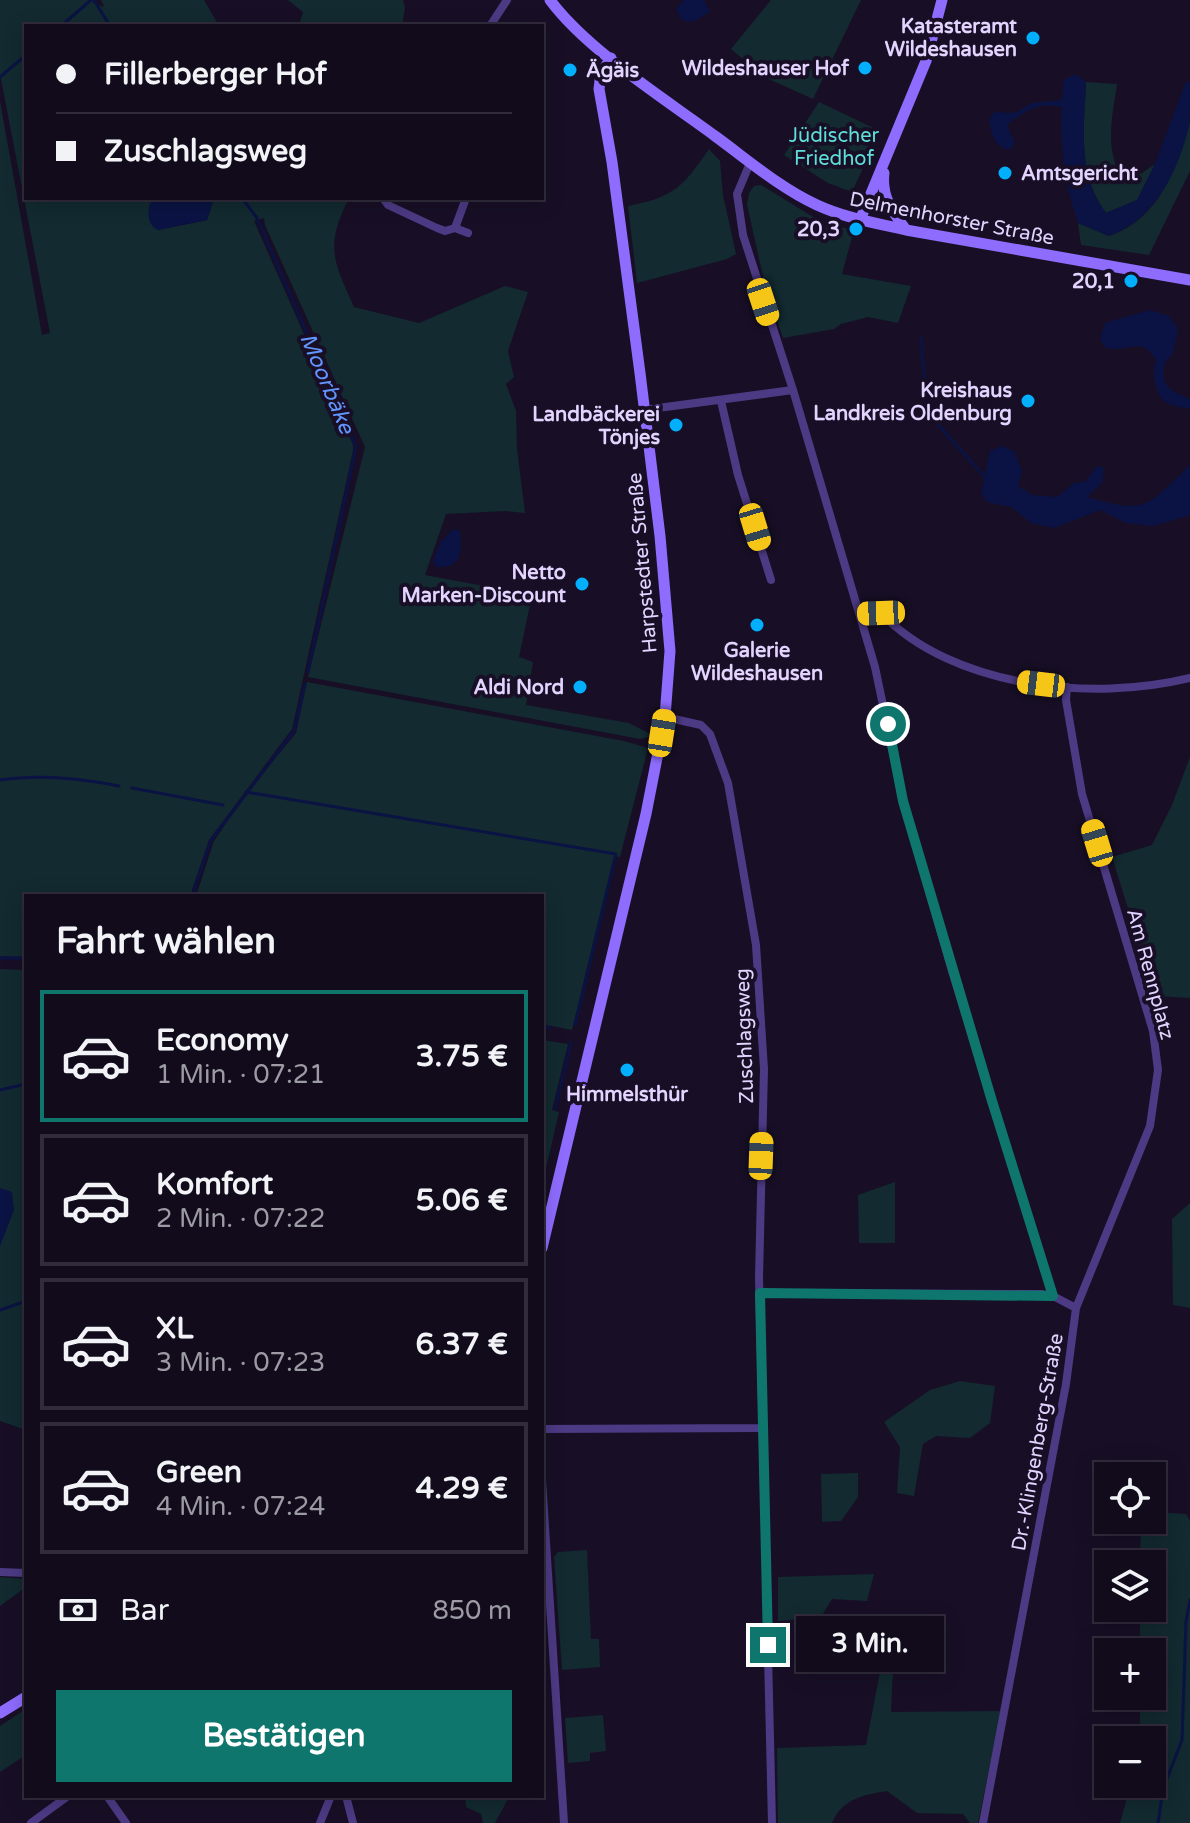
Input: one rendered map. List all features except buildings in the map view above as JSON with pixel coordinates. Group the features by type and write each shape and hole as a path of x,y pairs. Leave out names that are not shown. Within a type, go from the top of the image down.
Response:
{"main road":[{"name":"Delmenhorster Straße","path":"550,0 574,27 611,58 750,163 816,204 860,220 906,230 1190,280"},
{"path":"860,220 926,61 942,0"},
{"name":"Harpstedter Straße","path":"544,1240 643,828 665,717 669,628 618,204 599,89 601,73 611,58"},
{"path":"885,161 882,188 891,210 906,230"},
{"path":"0,1713 24,1698"}],"street":[{"path":"491,24 507,0"},
{"path":"750,163 737,194 743,235 860,614 882,696 903,801 994,1110 1053,1296 760,1293"},
{"path":"384,200 388,205 437,228 445,231 455,228 468,233"},
{"path":"455,228 465,200"},
{"path":"643,410 793,390"},
{"path":"721,401 738,475 771,580"},
{"path":"860,614 881,613 924,648 967,667 1015,681 1118,689 1163,685 1190,678"},
{"name":"Am Rennplatz","path":"1067,687 1066,700 1082,794 1153,1031 1158,1070 1150,1126 1076,1308"},
{"name":"Zuschlagsweg","path":"665,717 701,725 710,734 728,783 756,945 764,1069 760,1293 772,1823"},
{"name":"Dr.-Klingenberg-Straße","path":"983,1823 1066,1384 1076,1308 1053,1296"},
{"path":"544,1429 764,1428"},
{"path":"544,1511 564,1823"},
{"path":"0,1572 24,1573"},
{"path":"31,1823 65,1798"},
{"path":"108,1798 126,1823"},
{"path":"320,1823 330,1798"},
{"path":"347,1798 353,1823"}],"green space":[{"path":"0,0 92,0 104,7 101,0 204,0 218,24 24,24 24,198 0,74"},
{"path":"288,0 403,0 405,8 402,24 300,24 303,12"},
{"path":"771,0 861,0 813,99 764,77 731,49"},
{"path":"1086,82 1117,84 1111,142 1121,175 1142,173 1155,164 1137,200 1106,213 1090,183 1086,167"},
{"path":"0,101 42,335 50,333 24,200 152,200 158,230 207,220 213,200 345,200 347,202 334,244 337,266 354,307 419,323 505,286 528,292 508,351 514,377 506,384 516,411 525,513 446,514 425,575 532,595 519,657 533,662 526,705 629,723 654,736 640,739 308,677 365,447 264,218 254,221 353,445 292,729 209,840 191,894 24,894 24,957 0,956"},
{"name":"Jüdischer Friedhof","path":"819,102 880,131 852,192 828,183 784,155"},
{"path":"1190,123 1190,171 1149,255 1081,245 1078,223 1109,236 1127,228 1153,205 1171,175"},
{"path":"709,149 720,161 723,195 736,254 637,283 628,206 656,199 676,188 692,173"},
{"path":"761,185 823,223 854,230 842,274 911,286 898,323 868,317 834,329 783,338 765,285 747,205 749,193 754,186"},
{"path":"307,682 648,748 620,857 614,856 572,1030 544,1024 544,894 197,894 214,841 246,794 296,733"},
{"path":"1190,757 1190,998 1155,996 1112,857 1152,845 1172,805"},
{"path":"0,969 24,970 24,1429 0,1421"},
{"path":"544,1040 568,1044 552,1110 559,1112 544,1177"},
{"path":"895,1182 895,1243 859,1243 858,1195"},
{"path":"1190,1203 1190,1308 1173,1305 1172,1219"},
{"path":"960,1381 995,1386 990,1423 970,1438 936,1436 923,1444 914,1496 897,1493 900,1447 884,1422 930,1390"},
{"path":"858,1473 858,1497 841,1521 822,1522 821,1474"},
{"path":"1166,1513 1186,1514 1190,1521 1190,1823 1120,1823 1127,1798 1166,1798 1166,1726 1140,1726 1140,1710 1166,1710 1166,1638 1140,1638 1140,1622 1166,1622 1166,1550 1140,1550 1141,1534 1166,1534"},
{"path":"587,1550 591,1639 599,1639 600,1667 562,1670 554,1557 558,1552"},
{"path":"874,1574 867,1601 832,1599 821,1617 778,1621 778,1577"},
{"path":"0,1577 24,1579 24,1588 0,1606"},
{"path":"893,1669 891,1712 1001,1711 978,1823 970,1823 963,1814 917,1813 887,1791 847,1803 832,1823 778,1823 777,1748 866,1745 880,1672"},
{"path":"24,1710 24,1756 0,1772 0,1726"},
{"path":"603,1715 606,1751 590,1753 590,1761 568,1763 565,1718"},
{"path":"465,1798 508,1798 495,1823 483,1823 481,1814 466,1807"}],"shaded area":[{"path":"684,0 704,0 710,11 694,21 682,20 676,9"},
{"path":"1076,74 1086,82 1086,167 1090,183 1106,213 1137,200 1155,164 1186,82 1190,82 1189,126 1171,176 1152,206 1140,218 1109,236 1078,223 1064,165 1062,107 1046,105 1034,108 1009,123 1008,128 1015,142 1010,150 997,143 990,125 989,120 994,112 1015,113 1032,103 1062,100 1064,80"},
{"path":"151,200 213,200 207,220 158,230 151,224"},
{"path":"1150,310 1169,316 1178,329 1173,353 1165,363 1164,377 1168,387 1190,399 1190,409 1171,405 1160,396 1154,378 1156,360 1145,348 1106,348 1100,340 1105,323"},
{"path":"1002,446 1014,451 1022,470 1018,486 1032,495 1057,497 1074,483 1085,482 1097,466 1104,468 1102,483 1087,497 1123,505 1135,506 1155,498 1190,465 1190,515 1153,526 1126,523 1100,510 1054,528 1031,523 1011,507 987,502 981,493 990,451"},
{"path":"453,529 460,531 459,557 451,565 437,567 433,561 440,543"},
{"path":"0,1188 12,1192 14,1210 0,1246"}],"waterway":[{"path":"63,24 91,0"},
{"name":"Moorbäke","path":"94,0 109,24"},
{"path":"0,77 24,57"},
{"name":"Moorbäke","path":"244,200 257,218 356,447 308,672"},
{"path":"921,338 925,391 933,419 985,477"},
{"name":"Moorbäke","path":"193,894 211,840 294,731 305,684"},
{"path":"0,780 60,778 119,786"},
{"path":"132,788 223,805"},
{"path":"246,792 616,854 575,1025"},
{"path":"0,958 24,958"},
{"path":"544,1026 550,1028"},
{"path":"555,1109 571,1043"},
{"name":"Moorbäke","path":"0,1090 24,1084"},
{"path":"0,1310 24,1302"},
{"path":"1158,1823 1163,1789 1182,1740 1186,1622 1190,1600"}],"place":[{"name":"Katasteramt Wildeshausen","path":"1033,38"},
{"name":"Wildeshauser Hof","path":"865,68"},
{"name":"Ägäis","path":"570,70"},
{"name":"Amtsgericht","path":"1005,173"},
{"name":"20,3","path":"856,229"},
{"name":"20,1","path":"1131,281"},
{"name":"Kreishaus Landkreis Oldenburg","path":"1028,401"},
{"name":"Landbäckerei Tönjes","path":"676,425"},
{"name":"Netto Marken-Discount","path":"582,584"},
{"name":"Galerie Wildeshausen","path":"757,625"},
{"name":"Aldi Nord","path":"580,687"},
{"name":"Himmelsthür","path":"627,1070"}],"route":[{"path":"768,1645 760,1293 1053,1296 952,971 903,801 888,724"}]}
